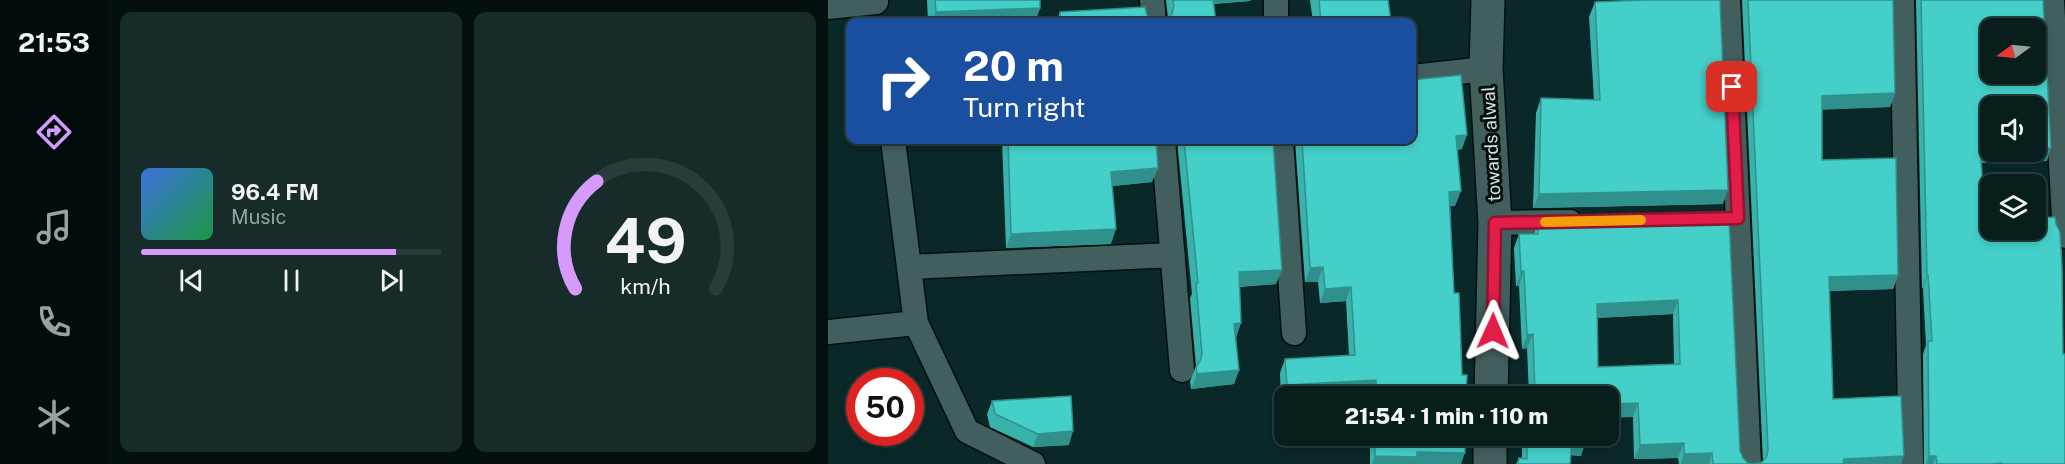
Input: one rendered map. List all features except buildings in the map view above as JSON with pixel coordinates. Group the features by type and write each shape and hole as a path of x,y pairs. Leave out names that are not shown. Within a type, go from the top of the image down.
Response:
{"main road":[{"name":"towards alwal","path":"1488,0 1486,69 1495,223 1491,386"},
{"path":"1490,446 1490,464"}],"street":[{"path":"1152,0 1154,18"},
{"path":"1275,18 1276,0"},
{"path":"1728,0 1726,219 1749,464"},
{"path":"1902,0 1911,464"},
{"path":"2052,0 2061,87 2065,236"},
{"path":"828,7 877,8"},
{"path":"1416,77 1486,69"},
{"path":"894,144 916,323 967,431 1033,464"},
{"path":"1163,144 1182,370"},
{"path":"1281,144 1294,333"},
{"path":"1495,223 1588,222"},
{"path":"909,267 1173,255"},
{"path":"828,332 916,323"}],"slow traffic":[{"path":"1545,222 1641,220"}],"route":[{"path":"1493,331 1495,223 1738,218 1732,87"}]}
